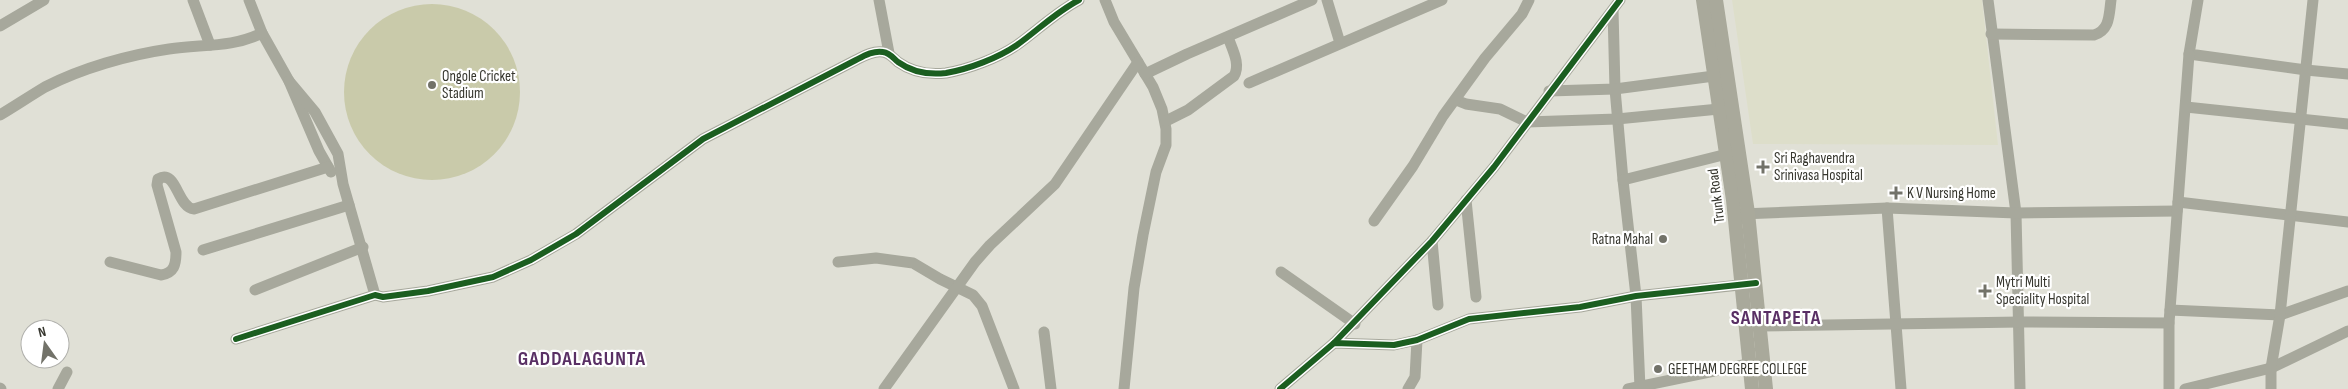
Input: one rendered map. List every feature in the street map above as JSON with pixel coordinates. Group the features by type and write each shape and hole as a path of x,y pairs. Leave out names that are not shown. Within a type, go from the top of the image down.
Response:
{"main road":[{"name":"Trunk Road","path":"1703,0 1727,154 1742,214 1740,285 1752,389"},
{"path":"1716,0 1742,214 1756,283 1766,389"}],"street":[{"path":"0,26 44,0"},
{"path":"193,0 210,45"},
{"path":"249,0 262,33 289,81 328,167 343,184"},
{"path":"879,0 889,54"},
{"path":"236,339 375,295 383,297 428,291 493,277 531,260 576,234 703,139 816,79 872,52 881,51 889,54 910,68 930,74 948,72 981,62 1016,46 1062,9 1080,0"},
{"path":"1105,0 1114,22 1153,87 1166,121 1166,145 1156,172 1135,280 1124,389"},
{"path":"1145,74 1312,0"},
{"path":"1327,0 1340,43"},
{"path":"1249,83 1442,0"},
{"path":"1374,221 1413,166 1443,116 1485,58 1522,14 1529,0"},
{"path":"1988,0 2016,213 2020,322 2020,389"},
{"path":"1991,34 2094,35 2100,33 2108,25 2111,0"},
{"path":"2169,389 2168,323 2189,54 2198,0"},
{"path":"2271,389 2271,368 2280,315 2313,0"},
{"path":"1617,5 1615,89 1636,296 1634,389 1748,364"},
{"path":"1280,389 1354,324 1432,241 1494,167 1617,5"},
{"path":"0,115 46,87 99,67 139,55 169,49 237,43 262,33"},
{"path":"1166,121 1188,110 1238,71 1228,36"},
{"path":"2189,54 2348,74"},
{"path":"884,389 990,245 1055,184 1138,62"},
{"path":"1550,91 1615,89 1714,76"},
{"path":"289,81 306,99 338,154 343,184 363,247 375,295"},
{"path":"1456,100 1466,104 1500,109 1527,122 1618,119 1719,109"},
{"path":"2186,107 2348,124"},
{"path":"1623,180 1727,154"},
{"path":"110,262 161,275 168,274 173,269 176,252 157,185 158,179 162,176 167,176 172,180 184,206 194,209 328,167"},
{"path":"1466,200 1476,297"},
{"path":"204,250 349,205"},
{"path":"1742,214 1887,208 2016,213 2177,206 2348,222"},
{"path":"1887,208 1894,324 1901,389"},
{"path":"1432,241 1438,305"},
{"path":"255,290 363,247"},
{"path":"838,262 876,258 913,263 973,295 979,301 1014,389"},
{"path":"1281,272 1354,324"},
{"path":"1334,343 1394,345 1417,340 1469,319 1580,307 1636,296 1756,283"},
{"path":"2170,310 2280,315 2348,291"},
{"path":"1760,326 2020,322 2168,323"},
{"path":"2185,389 2271,368 2348,331"},
{"path":"1044,332 1051,389"},
{"path":"1408,389 1415,377 1417,340"},
{"path":"58,389 67,372"}],"shaded area":[{"path":"1732,0 1982,0 1998,145 1753,144"},
{"name":"Ongole Cricket Stadium","path":"432,4 458,8 473,14 488,24 500,36 510,51 516,66 520,92 516,118 510,133 500,148 488,160 473,170 458,176 432,180 406,176 391,170 376,160 364,148 354,133 348,118 344,92 348,66 354,51 364,36 376,24 391,14 406,8"}],"cycle path":[{"path":"236,339 375,295 383,297 428,291 493,277 531,260 576,234 703,139 864,56 875,52 883,52 903,65 921,72 933,74 955,71 974,66 1009,50 1079,0"},
{"path":"1334,343 1432,241 1494,167 1620,0"},
{"path":"1280,389 1334,343 1394,345 1417,340 1469,319 1580,307 1636,296 1756,283"}],"place":[{"name":"Ongole Cricket Stadium","path":"432,85"},
{"name":"Sri Raghavendra Srinivasa Hospital","path":"1763,167"},
{"name":"K V Nursing Home","path":"1896,193"},
{"name":"Ratna Mahal","path":"1663,239"},
{"name":"Mytri Multi Speciality Hospital","path":"1985,291"},
{"name":"GEETHAM DEGREE COLLEGE","path":"1658,369"}],"district":[{"name":"SANTAPETA","path":"1776,317"},
{"name":"GADDALAGUNTA","path":"582,358"}]}
